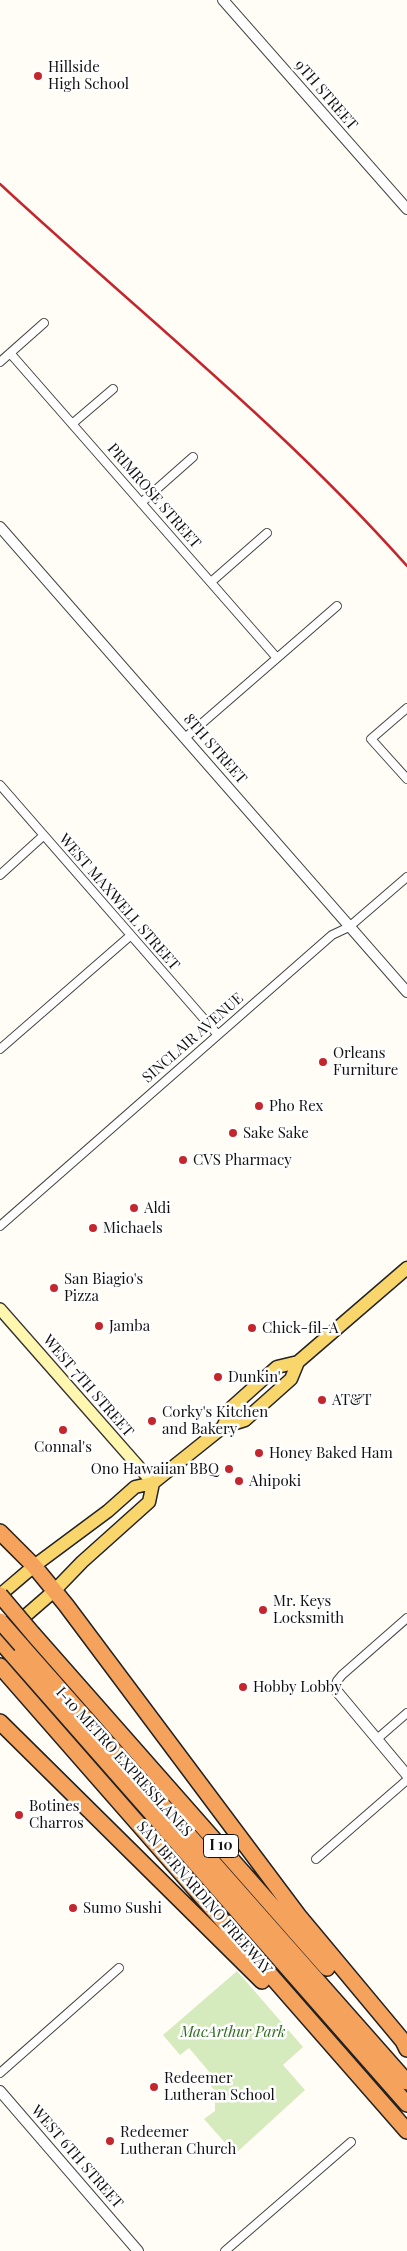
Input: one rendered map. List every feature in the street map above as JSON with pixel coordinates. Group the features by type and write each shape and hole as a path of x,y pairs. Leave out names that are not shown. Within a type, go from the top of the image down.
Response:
{"highway":[{"path":"0,1532 34,1566 54,1591 298,1915 403,2041 407,2049"},
{"name":"I 10","path":"0,1595 407,2060"},
{"name":"I-10 METRO EXPRESSLANES","path":"0,1621 17,1650 260,1937 407,2104"},
{"name":"I-10 METRO EXPRESSLANES","path":"0,1639 17,1650 298,1957 407,2082"},
{"name":"SAN BERNARDINO FREEWAY","path":"0,1666 407,2131"},
{"path":"0,1722 256,1974 313,2038 335,2050"},
{"path":"92,1770 260,1937"},
{"path":"239,1866 298,1957"}],"main road":[{"path":"0,1595 34,1566 92,1524 135,1487 153,1483 223,1427 244,1420 291,1379 298,1362 407,1268"},
{"name":"WEST 7TH STREET","path":"0,1309 153,1483"},
{"path":"223,1427 232,1406 261,1380 277,1367 298,1362"},
{"path":"0,1639 54,1591 82,1562 150,1502 153,1483"}],"street":[{"name":"9TH STREET","path":"223,0 407,209"},
{"path":"0,362 44,323"},
{"name":"PRIMROSE STREET","path":"10,353 277,658"},
{"path":"72,424 113,389"},
{"path":"141,503 193,457"},
{"name":"8TH STREET","path":"0,527 407,992"},
{"path":"211,582 267,533"},
{"path":"185,738 336,606"},
{"path":"407,708 371,739 407,779"},
{"name":"WEST MAXWELL STREET","path":"0,785 218,1035"},
{"path":"0,875 43,836"},
{"name":"SINCLAIR AVENUE","path":"0,1226 332,935 349,927 407,877"},
{"path":"0,1049 130,936"},
{"path":"407,1618 342,1674 337,1681 335,1689 407,1774"},
{"path":"377,1739 407,1713"},
{"path":"316,1859 407,1780"},
{"path":"0,2073 119,1968"},
{"name":"WEST 6TH STREET","path":"0,2091 137,2248"},
{"path":"224,2251 351,2142"}],"green space":[{"name":"MacArthur Park","path":"237,1971 303,2047 283,2065 305,2090 235,2154 204,2119 215,2111 215,2091 205,2079 211,2074 189,2048 180,2055 163,2035"}],"railway":[{"path":"0,184 260,417 360,515 407,566"}],"place":[{"name":"Hillside High School","path":"38,76"},
{"name":"Orleans Furniture","path":"323,1062"},
{"name":"Pho Rex","path":"259,1106"},
{"name":"Sake Sake","path":"233,1133"},
{"name":"CVS Pharmacy","path":"183,1160"},
{"name":"Aldi","path":"134,1208"},
{"name":"Michaels","path":"93,1228"},
{"name":"San Biagio's Pizza","path":"54,1288"},
{"name":"Jamba","path":"99,1326"},
{"name":"Chick-fil-A","path":"252,1328"},
{"name":"Dunkin'","path":"218,1377"},
{"name":"AT&T","path":"322,1400"},
{"name":"Corky's Kitchen and Bakery","path":"152,1421"},
{"name":"Connal's","path":"63,1430"},
{"name":"Honey Baked Ham","path":"259,1453"},
{"name":"Ono Hawaiian BBQ","path":"229,1469"},
{"name":"Ahipoki","path":"239,1481"},
{"name":"Mr. Keys Locksmith","path":"263,1610"},
{"name":"Hobby Lobby","path":"243,1687"},
{"name":"Botines Charros","path":"19,1815"},
{"name":"Sumo Sushi","path":"73,1908"},
{"name":"Redeemer Lutheran School","path":"154,2087"},
{"name":"Redeemer Lutheran Church","path":"110,2141"}]}
